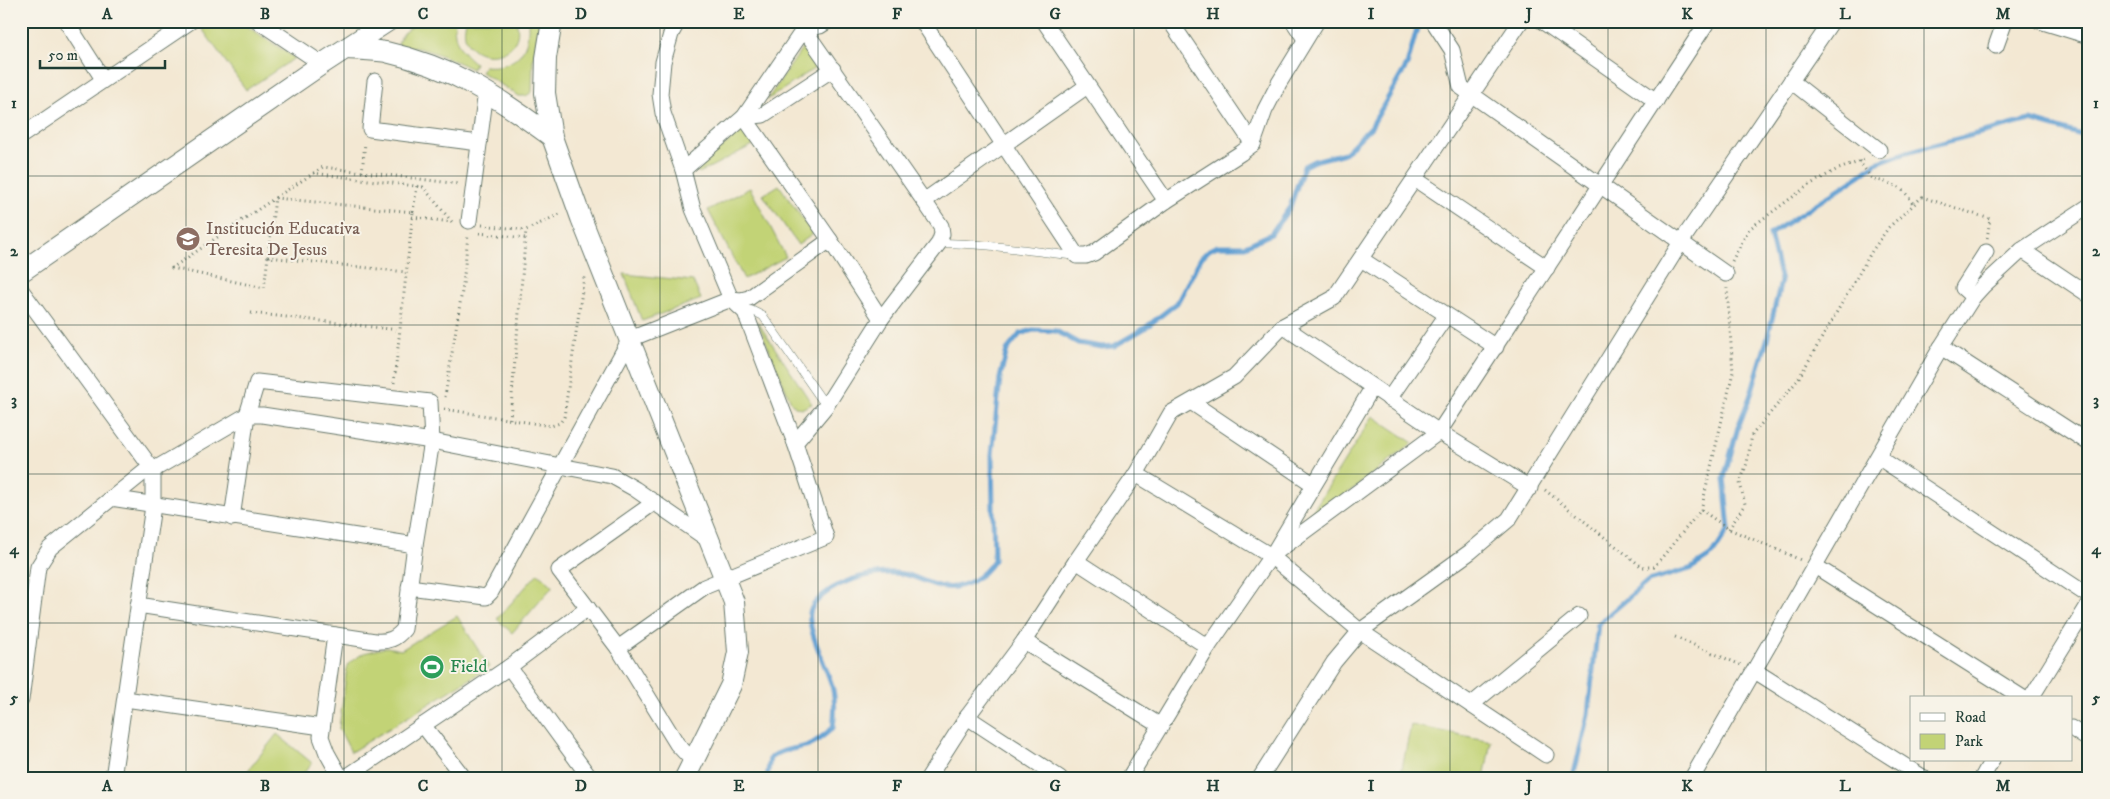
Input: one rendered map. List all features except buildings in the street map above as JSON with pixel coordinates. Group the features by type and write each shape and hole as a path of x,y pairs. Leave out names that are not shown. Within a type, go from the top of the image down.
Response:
{"street":[{"path":"66,21 103,79"},
{"path":"22,133 191,21"},
{"path":"258,21 322,64"},
{"path":"21,272 322,64 348,49 388,21"},
{"path":"552,21 546,58 545,92 552,137 581,218 734,602 737,619 738,652 735,669 728,692 689,769"},
{"path":"618,648 704,587 826,537 795,443 745,312 731,299 693,209 683,170 663,113 660,94 663,62 671,34 678,21"},
{"path":"806,25 820,26 828,21"},
{"path":"922,21 1077,256 1086,256 1094,253 1166,201 1241,154 1252,144 1265,110 1317,21"},
{"path":"1044,21 1166,201"},
{"path":"1170,21 1252,144"},
{"path":"1293,21 1305,39"},
{"path":"928,778 967,717 1024,641 1076,560 1136,474 1171,413 1234,377 1283,326 1334,298 1521,21"},
{"path":"1542,21 1656,101"},
{"path":"1271,556 1439,432 1708,21"},
{"path":"1260,778 1334,662 1360,631 1470,552 1509,519 1532,485 1681,242 1832,21"},
{"path":"1996,46 2005,21"},
{"path":"2040,21 2089,36"},
{"path":"683,170 744,117 806,25"},
{"path":"795,443 826,406 881,319 939,243 942,234 941,226 833,69 806,25"},
{"path":"1437,26 1452,50 1461,87 1726,274"},
{"path":"348,49 385,52 446,70 486,91 552,137"},
{"path":"744,117 763,115 833,69"},
{"path":"375,80 370,129 479,143"},
{"path":"1791,82 1880,150"},
{"path":"924,200 1087,86"},
{"path":"470,227 486,91"},
{"path":"744,117 830,240 881,319"},
{"path":"1415,179 1547,268"},
{"path":"1692,778 1755,672 1941,347 1972,297 2022,250 2089,206"},
{"path":"409,587 486,597 491,592 630,339 731,299 741,300 749,298 830,240"},
{"path":"2022,250 2089,295"},
{"path":"1972,297 1963,288 1986,252"},
{"path":"1362,259 1446,316 1496,347"},
{"path":"21,290 153,470 153,506 114,778"},
{"path":"1389,399 1446,316"},
{"path":"1283,326 1439,432 1532,485"},
{"path":"1941,347 2089,443"},
{"path":"138,605 384,642 392,640 404,628 432,440 430,402 257,382 246,415 232,518"},
{"path":"1129,778 1208,647 1271,556 1372,388"},
{"path":"1191,402 1313,484"},
{"path":"21,700 24,648 38,567 50,548 143,473 153,470 246,415 262,414 432,440 612,476 655,502 710,541"},
{"path":"1878,457 2089,596"},
{"path":"1136,474 1271,556 1360,631 1546,755"},
{"path":"111,498 415,545"},
{"path":"655,502 559,570 618,648 677,744 689,769"},
{"path":"1076,560 1208,647"},
{"path":"1815,566 2020,696"},
{"path":"2031,696 2089,604"},
{"path":"345,778 509,667 588,608"},
{"path":"1471,705 1579,616"},
{"path":"335,635 321,737 327,753 341,778"},
{"path":"1024,641 1161,726"},
{"path":"509,667 590,778"},
{"path":"1755,672 1924,778"},
{"path":"124,698 322,727"},
{"path":"967,717 1060,778"},
{"path":"423,725 464,778"},
{"path":"2072,729 2089,740"},
{"path":"1982,778 1991,762"}],"lane":[{"path":"939,243 969,243 1077,256"},
{"path":"745,312 751,310 764,316 826,406"}],"path":[{"path":"362,172 366,137"},
{"path":"1532,485 1642,567 1654,567 1701,510 1732,372 1726,274 1736,252 1750,229 1809,185 1871,158 1880,150"},
{"path":"1860,162 1872,180 1890,183 1906,192 1913,204"},
{"path":"275,198 264,288 172,268 275,198 323,167 465,185"},
{"path":"314,172 423,187 452,222"},
{"path":"394,390 399,330 417,186"},
{"path":"1729,529 1745,504 1740,483 1747,463 1752,435 1797,381 1872,251 1889,227 1922,196 1990,219 1986,252"},
{"path":"275,198 413,212"},
{"path":"470,227 526,230 571,209"},
{"path":"412,217 452,222 525,238"},
{"path":"470,227 443,409 551,426 560,423 564,417 585,273"},
{"path":"510,419 526,230"},
{"path":"268,257 406,272"},
{"path":"251,313 399,330"},
{"path":"436,395 445,396"},
{"path":"1701,510 1729,529 1815,566"},
{"path":"1674,637 1755,672"}],"green space":[{"path":"216,21 242,23 295,58 246,90 200,26"},
{"path":"420,21 455,21 456,39 462,50 475,63 472,69 428,51 400,46 398,43 403,33"},
{"path":"466,21 516,21 517,35 512,46 503,52 480,53 470,46 465,36"},
{"path":"533,21 540,21 533,60 532,92 526,96 519,96 481,72 484,66 503,65 518,57 526,43 528,24"},
{"path":"804,46 818,66 767,100"},
{"path":"742,130 753,145 699,173 696,170"},
{"path":"779,185 813,234 798,245 763,195"},
{"path":"750,188 786,257 744,279 708,210"},
{"path":"624,274 693,281 701,299 642,321"},
{"path":"757,321 812,404 803,408 795,407 791,402"},
{"path":"1373,416 1413,443 1302,528"},
{"path":"538,573 553,586 512,633 497,619"},
{"path":"457,616 489,667 351,752 339,729 347,667 350,662 364,653 387,647 401,650"},
{"path":"1411,725 1491,741 1484,778 1425,778 1401,773"},
{"path":"277,734 312,763 300,778 242,778"}],"waterway":[{"path":"767,778 770,758 785,751 809,745 833,728 835,707 833,691 811,629 810,620 813,605 823,595 850,580 882,573 908,575 943,587 958,586 979,577 994,560 992,455 1000,378 1007,350 1020,334 1033,330 1056,331 1078,343 1102,347 1114,346 1145,328 1177,303 1201,258 1209,250 1217,246 1245,246 1271,234 1290,207 1304,166 1314,161 1345,153 1371,127 1407,65 1419,21"},
{"path":"1573,778 1588,714 1598,624 1648,581 1690,569 1713,554 1729,529 1724,478 1738,427 1750,397 1767,340 1781,281 1770,234 1876,163 1907,152 2030,120 2089,137"}],"place":[{"name":"Institución Educativa Teresita De Jesus","path":"188,239"},
{"name":"Field","path":"432,667"}]}
